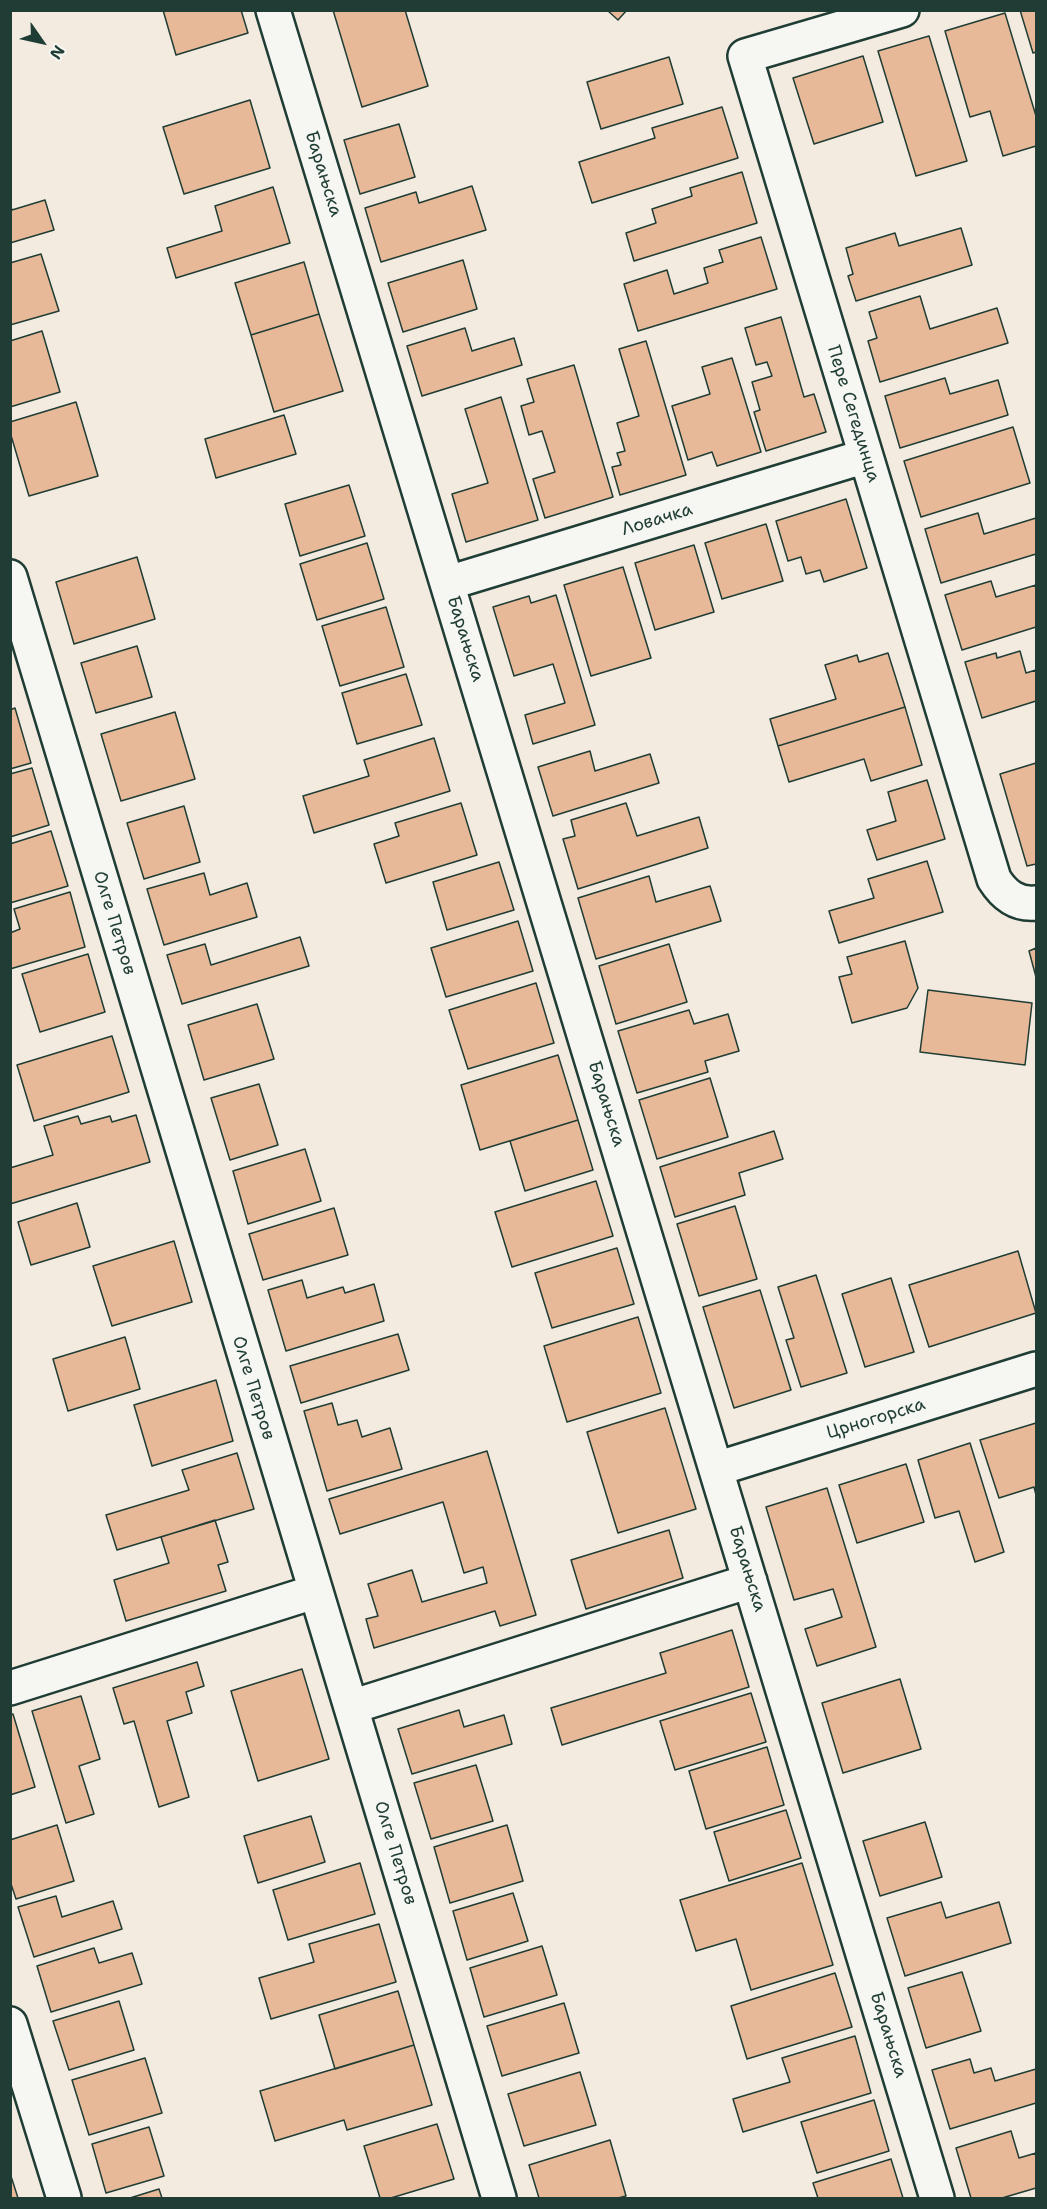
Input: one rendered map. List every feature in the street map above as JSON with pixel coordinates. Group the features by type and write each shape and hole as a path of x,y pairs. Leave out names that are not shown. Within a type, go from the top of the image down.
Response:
{"street":[{"name":"Барањска","path":"273,10 937,2199"},
{"name":"Пере Сегединца","path":"902,10 745,56 994,879 1001,890 1011,898 1023,903 1036,903"},
{"name":"Ловачка","path":"448,583 866,456"},
{"name":"Олге Петров","path":"10,577 314,1592 351,1707 499,2199"},
{"name":"Црногорска","path":"716,1469 1036,1369"},
{"path":"351,1707 750,1581"},
{"path":"10,1688 314,1592"},
{"path":"10,2024 64,2199"}],"building":[{"path":"163,10 241,10 248,33 176,55"},
{"path":"333,10 405,10 428,86 362,107"},
{"path":"607,10 627,10 618,20"},
{"path":"1020,10 1036,10 1036,52 1033,53"},
{"path":"1005,13 1036,116 1036,146 1003,156 990,111 970,117 945,31"},
{"path":"929,36 967,161 916,176 878,51"},
{"path":"863,56 883,122 814,144 793,78"},
{"path":"669,57 683,104 601,129 587,82"},
{"path":"250,100 270,168 184,194 163,127"},
{"path":"722,107 738,158 592,203 579,162 655,138 652,128"},
{"path":"399,124 415,177 360,194 344,140"},
{"path":"742,172 757,223 634,261 626,233 656,223 652,209 692,196 690,188"},
{"path":"472,186 486,230 381,262 365,208 416,192 419,203"},
{"path":"273,187 290,243 176,278 167,248 222,231 215,206"},
{"path":"45,200 54,230 10,243 10,204 12,210"},
{"path":"961,228 972,265 856,301 848,276 853,274 846,248 895,233 899,246"},
{"path":"761,237 777,289 638,331 624,284 667,270 674,294 708,283 704,268 723,262 719,250"},
{"path":"41,254 59,311 10,325 10,263"},
{"path":"463,260 477,309 403,332 388,283"},
{"path":"304,262 319,314 251,335 235,283"},
{"path":"920,296 930,329 997,308 1008,343 880,382 868,341 877,338 869,312"},
{"path":"319,314 343,391 274,412 251,335"},
{"path":"781,317 804,397 814,394 826,432 766,451 754,412 760,410 752,382 772,376 767,362 756,365 745,328"},
{"path":"465,328 472,351 514,338 522,365 422,396 407,346"},
{"path":"42,331 60,392 10,407 10,341"},
{"path":"646,341 686,475 620,495 612,467 621,465 617,453 625,451 617,423 639,416 619,349"},
{"path":"732,358 761,452 717,466 712,452 688,460 672,406 710,394 702,367"},
{"path":"574,365 613,497 545,518 533,479 555,472 542,431 529,435 521,406 534,402 527,379"},
{"path":"945,378 950,394 998,380 1008,415 900,448 885,396"},
{"path":"501,397 538,520 466,542 452,494 488,483 465,409"},
{"path":"76,402 98,476 29,496 10,432 10,422"},
{"path":"284,415 296,454 216,478 205,439"},
{"path":"1013,427 1030,483 921,517 904,461"},
{"path":"349,485 365,536 300,556 285,504"},
{"path":"846,499 867,568 824,582 820,570 806,574 801,557 788,561 776,521"},
{"path":"978,513 984,534 1036,518 1036,554 941,583 925,529"},
{"path":"766,524 783,581 722,599 705,543"},
{"path":"367,543 384,599 317,620 300,564"},
{"path":"694,545 714,612 655,630 635,563"},
{"path":"137,557 155,619 74,644 56,582"},
{"path":"623,567 651,658 591,676 564,585"},
{"path":"991,581 996,597 1036,585 1036,627 962,650 945,595"},
{"path":"556,595 595,725 533,744 525,715 565,703 553,664 514,676 493,607 529,596 531,603"},
{"path":"386,607 404,667 340,686 322,626"},
{"path":"137,646 152,697 96,713 81,663"},
{"path":"1020,651 1026,673 1036,670 1036,701 982,718 965,662 996,653 997,658"},
{"path":"888,653 905,707 778,746 770,719 836,699 825,665 857,655 859,662"},
{"path":"406,674 422,725 357,744 342,693"},
{"path":"905,707 922,765 871,781 864,759 789,782 778,746"},
{"path":"15,708 31,763 10,769 10,710"},
{"path":"175,712 195,779 121,801 101,734"},
{"path":"434,738 450,791 314,833 303,796 369,776 364,760"},
{"path":"590,751 595,771 650,754 659,783 553,816 538,767"},
{"path":"1036,763 1036,864 1027,866 1000,774"},
{"path":"32,768 49,825 10,837 10,774"},
{"path":"927,780 945,839 877,860 867,830 896,821 888,792"},
{"path":"461,803 477,855 386,883 374,844 399,836 395,823"},
{"path":"626,803 637,836 699,817 708,848 578,889 563,839 575,836 571,820"},
{"path":"184,806 200,862 144,879 127,823"},
{"path":"51,831 68,886 10,903 10,844"},
{"path":"927,861 943,912 839,943 829,911 874,898 868,879"},
{"path":"499,862 514,910 447,930 433,882"},
{"path":"204,873 210,895 247,883 257,917 164,945 147,889"},
{"path":"649,876 656,902 710,886 721,921 596,959 578,898"},
{"path":"70,892 85,947 10,969 10,933 20,929 14,909"},
{"path":"518,921 533,971 446,997 431,948"},
{"path":"300,937 309,966 182,1004 167,955 205,944 211,965"},
{"path":"905,941 918,988 907,1008 852,1023 839,977 852,974 847,957"},
{"path":"669,944 687,1002 616,1024 599,966"},
{"path":"1036,948 1036,977 1029,951"},
{"path":"88,954 105,1012 40,1032 22,974"},
{"path":"536,983 554,1043 468,1069 449,1010"},
{"path":"928,990 1032,1003 1025,1065 920,1052"},
{"path":"257,1004 274,1059 204,1080 188,1025"},
{"path":"689,1010 694,1024 728,1014 739,1051 705,1061 708,1072 637,1093 618,1031"},
{"path":"112,1036 129,1092 34,1121 17,1065"},
{"path":"558,1055 578,1120 480,1150 461,1085"},
{"path":"710,1078 728,1137 657,1159 639,1100"},
{"path":"259,1084 278,1145 230,1160 211,1098"},
{"path":"136,1115 150,1162 10,1204 10,1168 53,1155 44,1126 78,1116 81,1124 110,1116 112,1122"},
{"path":"578,1120 593,1170 525,1191 510,1141"},
{"path":"774,1131 783,1159 739,1173 745,1195 675,1217 660,1167"},
{"path":"305,1149 321,1201 248,1224 233,1171"},
{"path":"596,1181 613,1236 512,1267 495,1212"},
{"path":"77,1203 90,1247 31,1265 18,1222"},
{"path":"735,1206 757,1279 699,1296 677,1224"},
{"path":"334,1208 348,1255 263,1280 249,1234"},
{"path":"174,1241 192,1302 112,1326 93,1266"},
{"path":"617,1248 634,1304 552,1328 535,1273"},
{"path":"1018,1251 1036,1313 929,1347 909,1285"},
{"path":"816,1275 847,1373 801,1387 786,1340 794,1338 778,1287"},
{"path":"891,1278 914,1352 865,1367 842,1294"},
{"path":"302,1280 307,1298 343,1287 345,1293 374,1284 384,1321 286,1351 268,1290"},
{"path":"760,1290 791,1390 734,1408 703,1307"},
{"path":"638,1317 661,1393 567,1422 544,1346"},
{"path":"398,1334 409,1370 301,1403 290,1366"},
{"path":"125,1337 140,1389 68,1411 53,1359"},
{"path":"216,1380 233,1441 152,1466 134,1405"},
{"path":"332,1403 338,1425 357,1420 362,1437 390,1428 402,1469 327,1491 304,1411"},
{"path":"665,1408 696,1509 618,1533 587,1432"},
{"path":"1036,1423 1036,1495 1034,1487 999,1498 980,1440"},
{"path":"970,1443 1004,1552 975,1562 959,1511 935,1518 918,1460"},
{"path":"487,1451 536,1615 500,1626 495,1611 374,1648 366,1619 378,1616 368,1584 412,1570 422,1602 487,1583 483,1567 464,1573 443,1502 340,1534 329,1499"},
{"path":"237,1453 254,1509 117,1550 106,1515 189,1490 182,1470"},
{"path":"906,1464 924,1522 857,1543 839,1485"},
{"path":"827,1488 876,1647 817,1666 805,1629 842,1617 833,1589 794,1600 766,1507"},
{"path":"215,1520 228,1562 218,1565 226,1591 126,1621 114,1580 169,1563 161,1537"},
{"path":"669,1530 683,1578 586,1609 571,1560"},
{"path":"732,1630 749,1687 562,1745 551,1708 666,1673 660,1653"},
{"path":"197,1662 204,1686 186,1692 192,1713 167,1721 189,1797 159,1807 134,1721 124,1724 113,1688"},
{"path":"302,1669 329,1759 258,1781 231,1691"},
{"path":"900,1679 921,1749 843,1773 822,1703"},
{"path":"751,1693 766,1742 675,1770 660,1721"},
{"path":"81,1696 100,1759 79,1766 94,1814 66,1823 32,1711"},
{"path":"459,1710 464,1727 504,1715 512,1744 412,1774 398,1729"},
{"path":"13,1714 35,1787 10,1795 10,1715"},
{"path":"767,1747 784,1805 706,1829 689,1771"},
{"path":"476,1765 493,1821 431,1839 414,1783"},
{"path":"786,1810 801,1858 729,1881 714,1832"},
{"path":"311,1816 325,1862 258,1883 244,1836"},
{"path":"925,1822 942,1877 880,1896 863,1841"},
{"path":"57,1825 74,1881 16,1899 10,1881 10,1840"},
{"path":"507,1825 523,1881 450,1903 434,1847"},
{"path":"360,1863 375,1914 288,1940 273,1890"},
{"path":"802,1863 833,1965 751,1990 736,1939 696,1951 680,1900"},
{"path":"513,1893 528,1941 467,1960 453,1911"},
{"path":"56,1896 62,1917 113,1901 122,1929 34,1957 18,1907"},
{"path":"941,1902 946,1918 999,1902 1011,1943 905,1976 887,1918"},
{"path":"379,1924 396,1982 271,2019 259,1978 314,1962 309,1944"},
{"path":"542,1946 557,1995 484,2017 470,1968"},
{"path":"94,1948 99,1963 132,1953 142,1984 51,2012 37,1966"},
{"path":"962,1972 981,2031 926,2048 908,1988"},
{"path":"835,1973 852,2027 747,2059 731,2006"},
{"path":"398,1991 414,2045 335,2069 319,2015"},
{"path":"119,2001 134,2050 69,2070 53,2021"},
{"path":"564,2003 579,2053 502,2076 487,2026"},
{"path":"855,2036 871,2093 743,2132 733,2099 790,2082 782,2058"},
{"path":"414,2045 432,2105 347,2130 344,2120 275,2141 260,2091"},
{"path":"145,2058 162,2113 89,2135 72,2080"},
{"path":"970,2059 974,2073 991,2068 995,2081 1036,2069 1036,2103 950,2129 932,2070"},
{"path":"580,2072 596,2125 524,2146 508,2094"},
{"path":"874,2100 889,2151 817,2173 801,2122"},
{"path":"437,2124 454,2179 391,2198 380,2198 364,2146"},
{"path":"149,2127 164,2176 106,2193 92,2144"},
{"path":"1011,2131 1019,2158 1036,2153 1036,2188 1002,2198 971,2198 956,2148"},
{"path":"610,2140 626,2196 618,2198 539,2198 529,2165"},
{"path":"891,2159 903,2198 818,2198 813,2183"},
{"path":"10,2173 18,2198 10,2198"},
{"path":"159,2189 162,2198 130,2198"}]}
